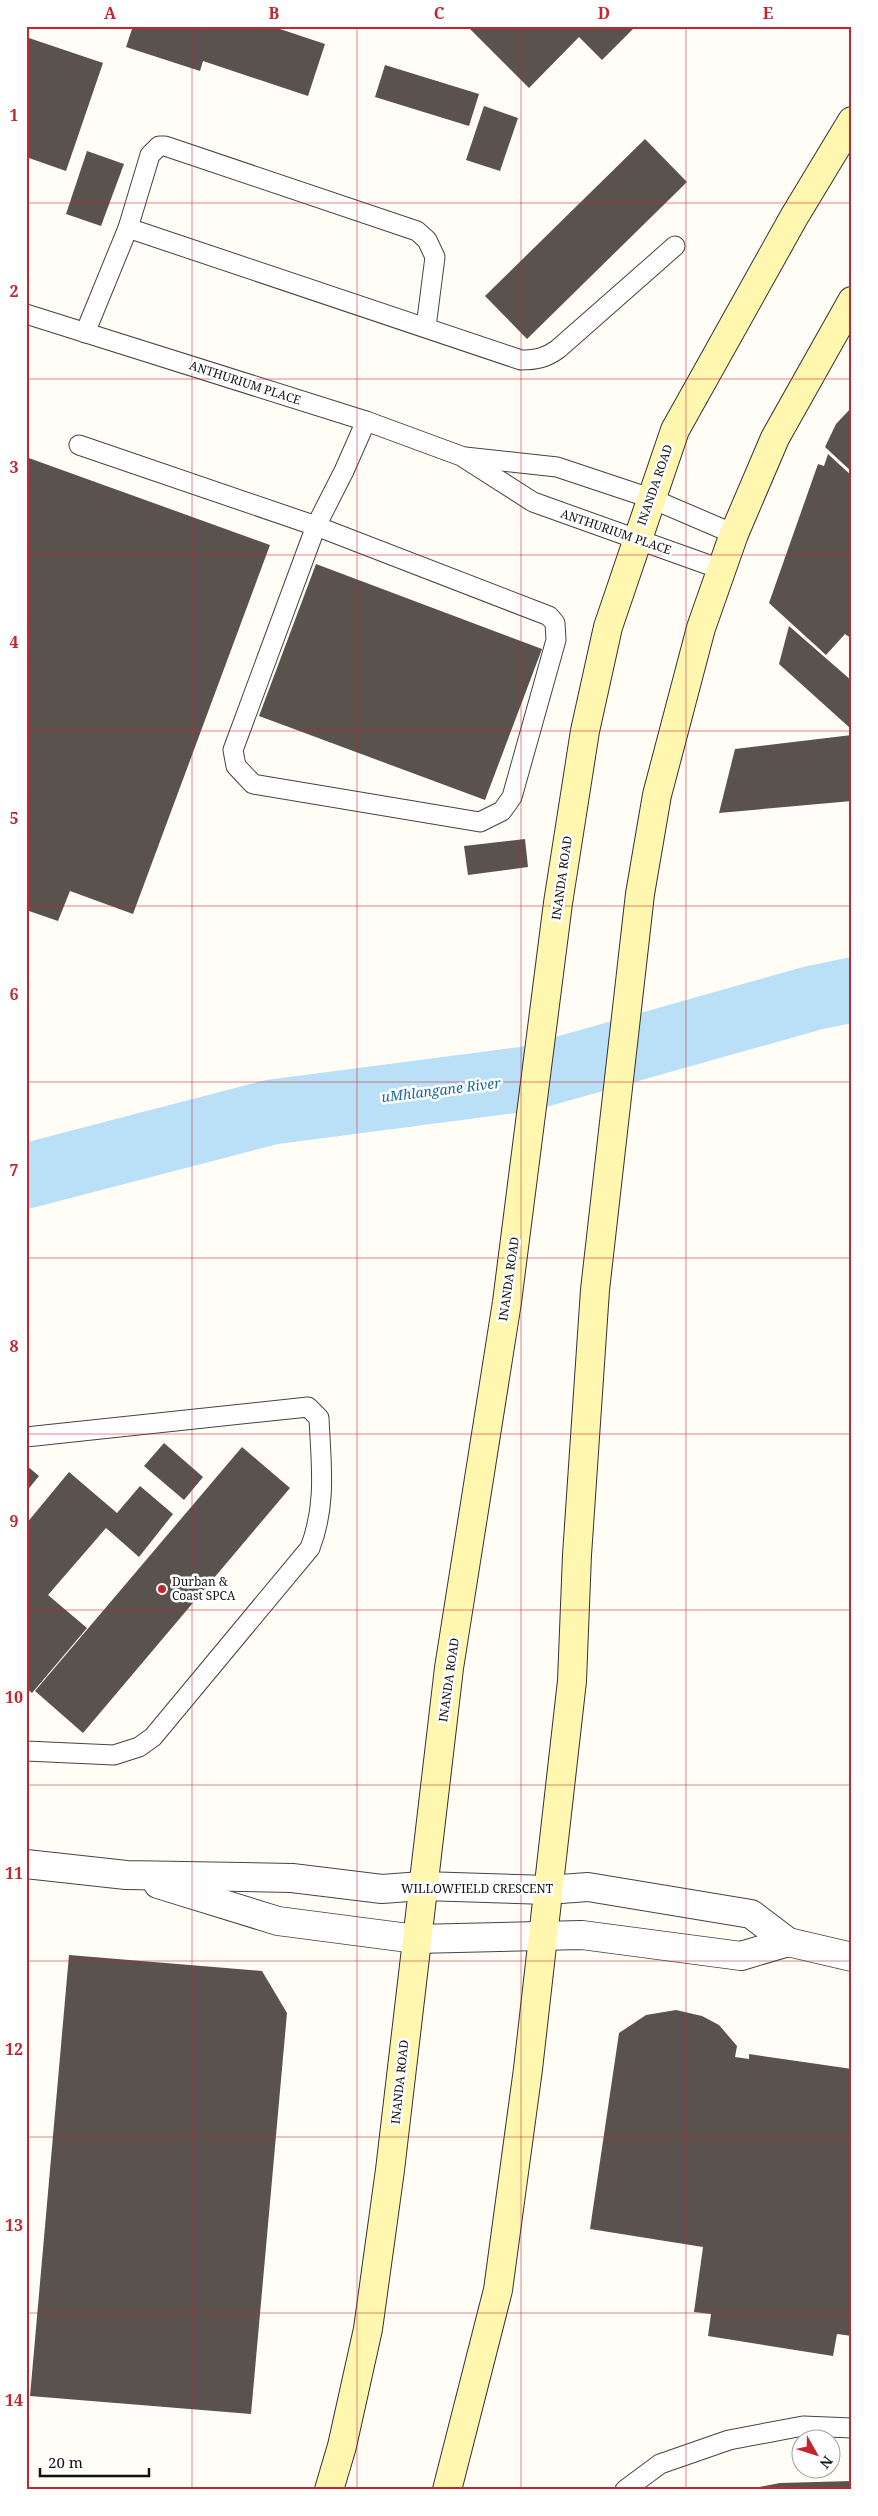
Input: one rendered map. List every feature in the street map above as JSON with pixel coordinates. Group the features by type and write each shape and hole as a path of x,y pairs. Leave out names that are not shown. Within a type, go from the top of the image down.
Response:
{"main road":[{"name":"INANDA ROAD","path":"329,2490 342,2446 368,2329 390,2170 422,1886 450,1668 506,1302 558,903 585,731 608,627 650,498 675,430 794,217 852,121"},
{"path":"447,2490 498,2290 516,2162 572,1682 577,1555 595,1290 640,894 657,794 701,628 723,570 734,534 775,438 852,301"}],"street":[{"name":"WILLOWFIELD CRESCENT","path":"26,1864 126,1875 292,1878 382,1889 422,1886 547,1890 588,1887 751,1914 788,1942 852,1957"},
{"name":"WILLOWFIELD CRESCENT","path":"126,1875 278,1921 416,1938 582,1935 742,1956 788,1942"}],"lane":[{"path":"85,333 128,228 150,155 160,146 174,149 417,231 427,240 435,257 426,327"},
{"path":"128,228 521,360 540,359 558,348 675,246"},
{"name":"ANTHURIUM PLACE","path":"26,314 366,421 461,456 533,502 723,570"},
{"path":"79,444 316,526 549,616 555,623 556,640 512,797 502,810 480,822 253,784 236,766 233,750 316,526 344,471 366,421"},
{"name":"ANTHURIUM PLACE","path":"461,456 557,467 650,498 734,534"},
{"path":"26,1437 308,1407 319,1418 322,1506 317,1529 310,1548 153,1737 138,1747 114,1754 26,1751"},
{"path":"625,2490 660,2464 729,2440 803,2426 852,2428"}],"building":[{"path":"133,26 271,26 325,44 308,96 203,61 200,71 126,47"},
{"path":"467,26 636,26 602,60 579,37 529,88"},
{"path":"26,37 103,63 66,171 26,157"},
{"path":"385,65 479,94 469,126 375,97"},
{"path":"484,106 518,118 500,171 466,160"},
{"path":"645,139 687,182 527,339 485,296"},
{"path":"87,151 124,164 101,226 66,214"},
{"path":"852,407 852,472 825,447 836,424"},
{"path":"828,454 852,476 852,639 845,634 826,655 769,603 818,464 824,466"},
{"path":"26,457 270,545 133,914 70,891 58,921 26,910"},
{"path":"316,564 542,649 485,800 259,716"},
{"path":"789,626 852,681 852,726 850,728 779,664"},
{"path":"852,735 852,801 719,813 735,749"},
{"path":"525,839 528,867 468,875 464,846"},
{"path":"164,1443 203,1477 184,1500 144,1466"},
{"name":"Durban & Coast SPCA","path":"242,1447 290,1488 83,1733 35,1691"},
{"path":"26,1465 39,1476 26,1492"},
{"name":"Durban & Coast SPCA","path":"69,1472 117,1513 140,1486 173,1514 139,1557 106,1528 48,1595 87,1628 32,1693 26,1688 26,1524"},
{"path":"69,1955 262,1971 287,2013 251,2414 30,2396"},
{"path":"676,2010 702,2016 719,2025 737,2046 735,2057 749,2059 749,2054 852,2069 852,2336 837,2334 833,2356 708,2336 711,2314 694,2312 703,2247 590,2229 619,2033 646,2015"},
{"path":"852,2481 852,2490 749,2489 780,2483"}],"waterway":[{"name":"uMhlangane River","path":"26,1176 272,1112 526,1079 813,998 852,990"}],"place":[{"name":"Durban & Coast SPCA","path":"162,1589"}]}
